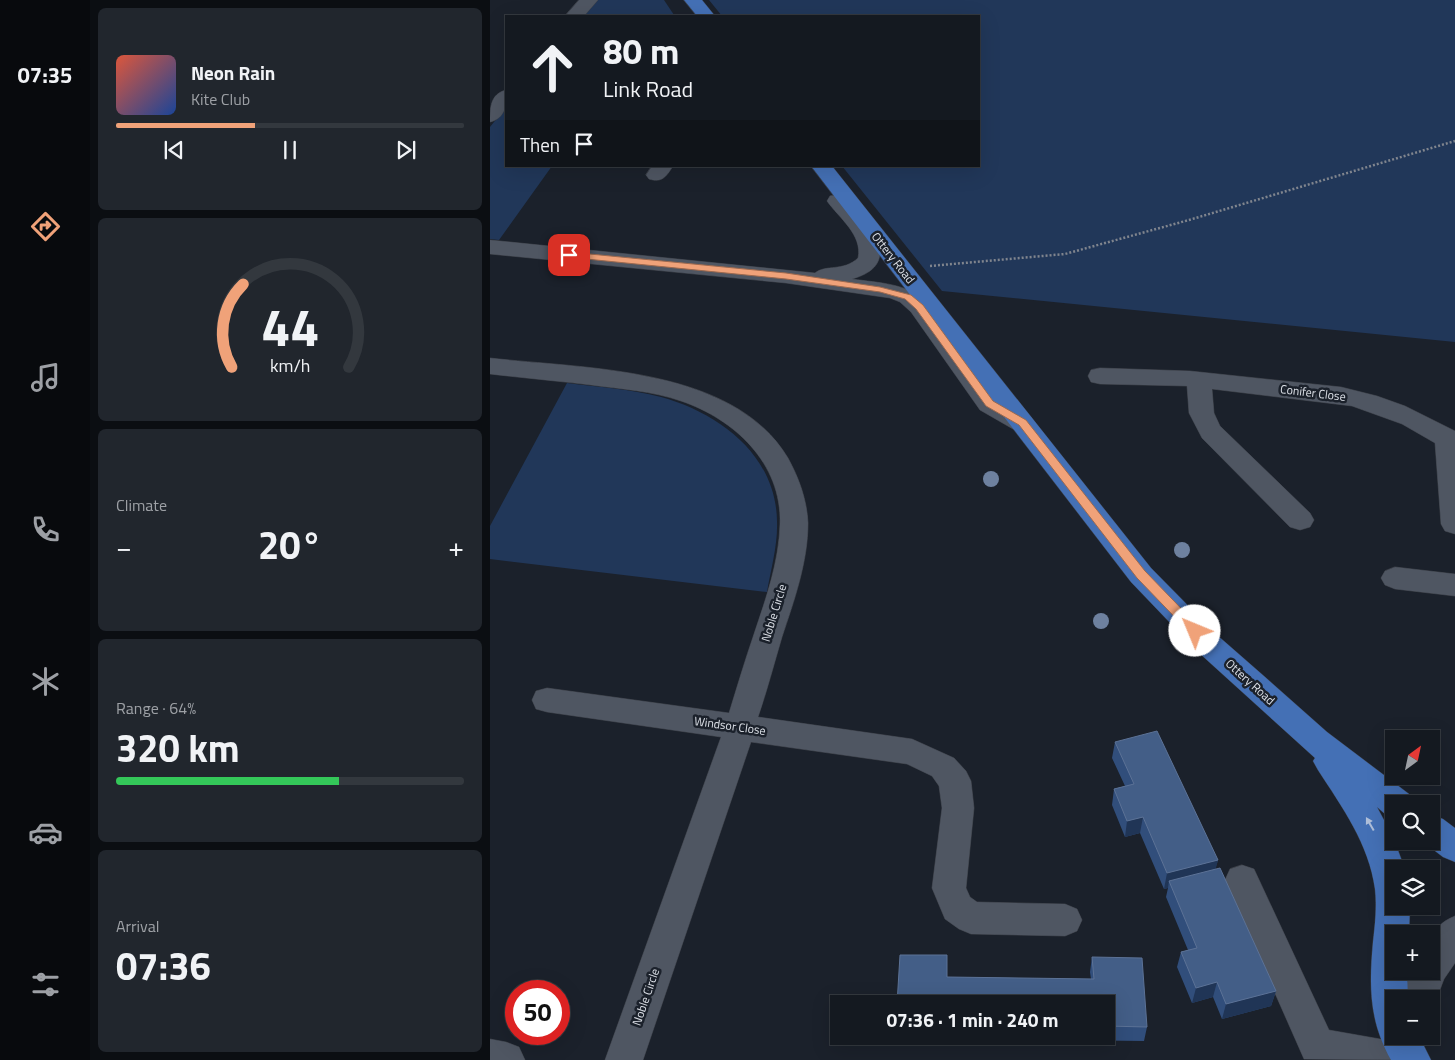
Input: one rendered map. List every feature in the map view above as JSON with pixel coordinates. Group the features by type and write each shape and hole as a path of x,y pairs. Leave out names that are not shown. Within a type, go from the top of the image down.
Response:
{"main road":[{"path":"693,0 705,15"},
{"name":"Ottery Road","path":"822,168 1141,574 1207,643 1316,741 1385,795"},
{"path":"1316,741 1372,827 1386,859 1392,896 1393,919 1390,990"},
{"path":"1440,836 1455,847"},
{"path":"1404,1045 1413,1060"}],"street":[{"path":"575,15 589,0"},
{"path":"490,116 505,97"},
{"path":"822,168 834,196 868,241 872,253 868,262 850,275"},
{"path":"490,247 786,276 880,289 908,297 919,307 989,404 1022,422"},
{"path":"786,276 904,272"},
{"name":"Noble Circle","path":"490,366 636,382 685,393 707,402 739,421 761,440 773,454 789,487 793,505 794,524 790,561 740,727 624,1060"},
{"name":"Conifer Close","path":"1100,376 1129,375 1350,397 1416,420 1452,439"},
{"path":"1200,381 1200,409 1203,421 1211,432 1300,520"},
{"path":"1452,439 1455,524"},
{"path":"1395,578 1455,585"},
{"name":"Windsor Close","path":"547,700 912,752 943,767 955,781 958,808 948,888 957,908 972,918 1065,920"},
{"path":"1242,880 1321,1053 1397,1060"},
{"path":"1440,955 1455,932"},
{"path":"1413,1060 1414,1045"},
{"path":"490,1057 506,1060"}],"path":[{"path":"928,266 1065,254 1189,220 1455,140"}],"shaded area":[{"path":"598,0 664,0 674,15 584,15"},
{"path":"709,0 1455,0 1455,342 942,291 843,167 980,167 980,15 721,15"},
{"path":"505,108 505,167 551,167 499,240 490,239 490,127"},
{"path":"567,383 649,394 683,404 723,426 740,440 755,457 767,476 774,497 777,521 776,539 767,592 490,559 490,526"}],"building":[{"path":"1157,731 1218,860 1167,873 1143,817 1127,821 1114,789 1134,784 1115,742"},
{"path":"1220,868 1276,991 1226,1004 1217,982 1196,988 1181,952 1197,948 1169,881"},
{"path":"900,955 947,955 947,977 1094,979 1092,957 1142,958 1147,1027 1115,1026 1115,995 898,995"}],"route":[{"path":"569,255 786,276 880,289 908,297 919,307 989,404 1022,422 1141,574 1195,631"}]}
